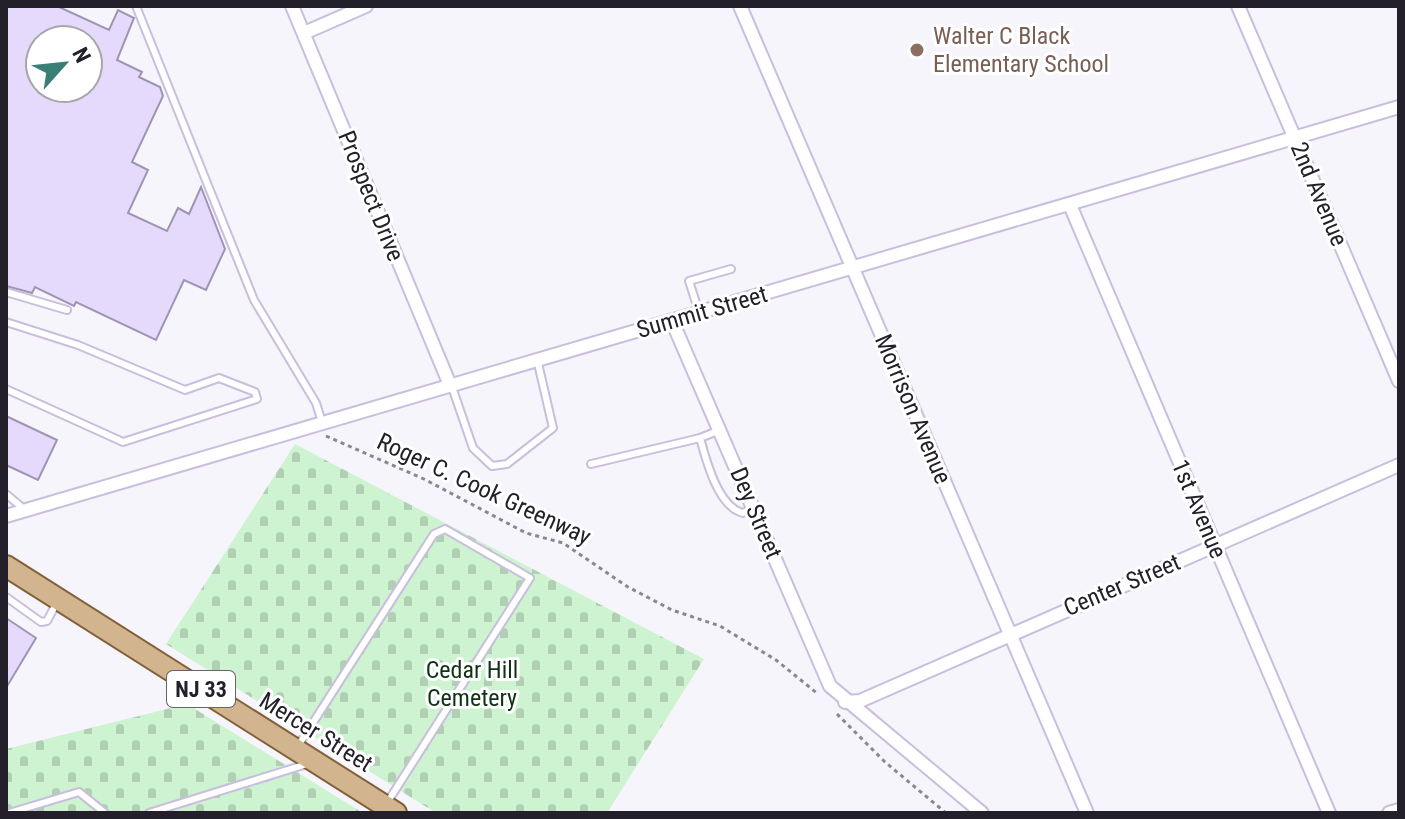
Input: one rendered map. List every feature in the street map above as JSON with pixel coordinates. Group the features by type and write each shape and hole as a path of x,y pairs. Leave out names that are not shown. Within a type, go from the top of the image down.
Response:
{"main road":[{"name":"Mercer Street","path":"6,567 390,810"}],"street":[{"name":"Prospect Drive","path":"292,6 450,385"},
{"path":"304,33 366,6"},
{"name":"Morrison Avenue","path":"740,6 1087,813"},
{"name":"2nd Avenue","path":"1238,6 1399,381"},
{"name":"Summit Street","path":"6,516 1399,107"},
{"name":"1st Avenue","path":"1070,205 1329,813"},
{"name":"Dey Street","path":"672,321 830,686 845,702 982,813"},
{"name":"Center Street","path":"845,702 860,701 1399,465"},
{"path":"1389,813 1399,810"}],"lane":[{"path":"136,6 254,300 316,403 322,422"},
{"path":"699,313 689,281 731,269"},
{"path":"6,292 67,310"},
{"path":"6,322 78,345 185,390 219,378 255,392 257,399 123,442 6,389"},
{"path":"450,385 457,394 473,448 492,466 507,464 553,428 537,359"},
{"path":"591,464 700,438 720,430"},
{"path":"700,438 729,506 743,513 754,508"},
{"path":"6,494 24,509"},
{"path":"296,749 434,534 445,529 530,578 390,810"},
{"path":"6,597 41,622 47,621 59,599"},
{"path":"149,813 314,761"},
{"path":"9,813 79,792 105,813"}],"path":[{"name":"Roger C. Cook Greenway","path":"309,426 334,441 424,479 526,533 563,543 628,587 672,610 720,626 776,660 824,700"},
{"path":"830,707 885,762 946,813"}],"green space":[{"name":"Cedar Hill Cemetery","path":"295,444 704,659 607,813 436,813 166,644"},
{"path":"187,704 363,813 6,813 6,749"}],"building":[{"path":"6,6 57,6 96,24 24,24 24,104 104,104 104,28 109,30 118,10 134,18 117,60 142,72 139,77 160,87 163,96 132,162 148,170 128,213 167,231 178,208 189,214 201,187 225,249 206,290 184,280 156,340 76,302 74,306 35,287 32,293 6,286"},
{"path":"6,416 57,440 38,480 6,465"},
{"path":"6,618 36,638 6,688"}],"place":[{"name":"Walter C Black Elementary School","path":"917,50"}]}
